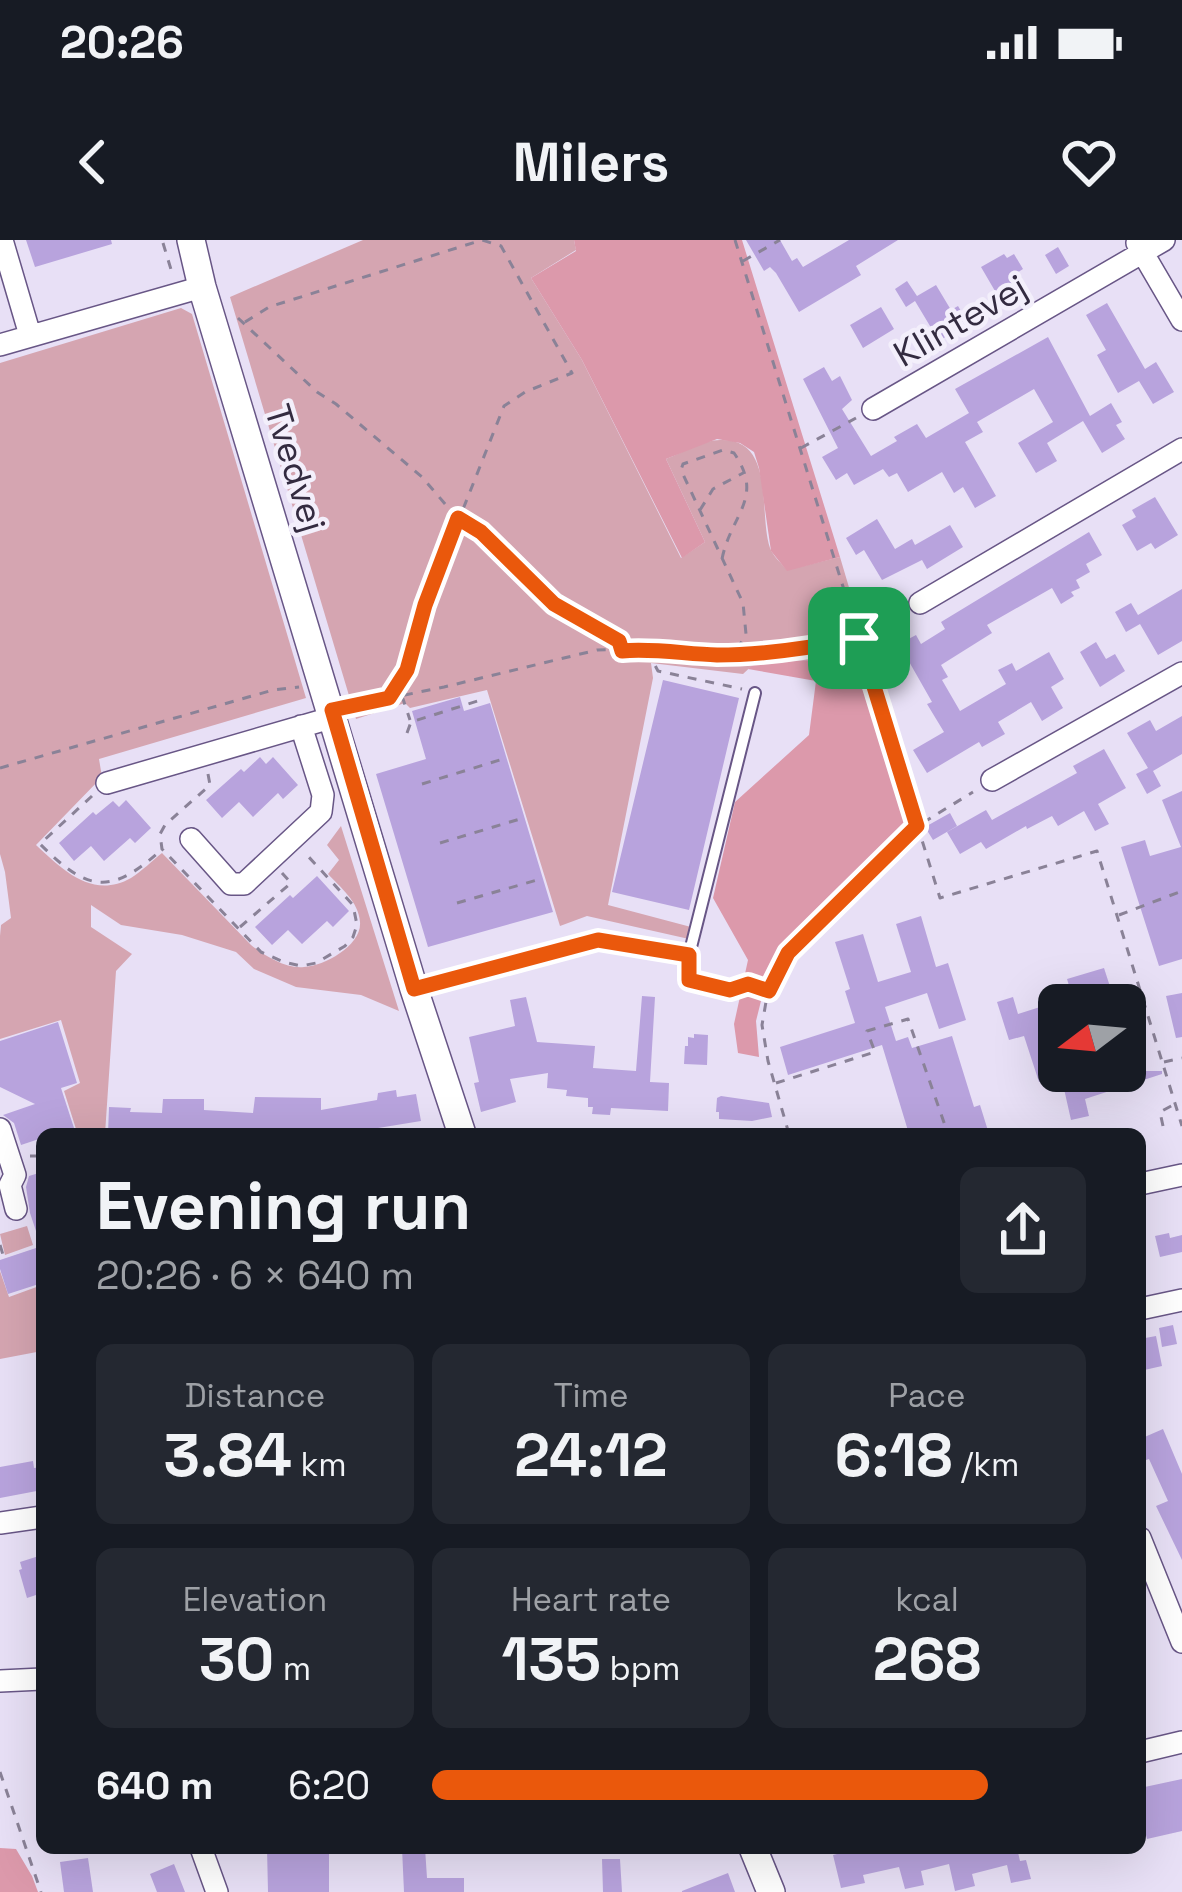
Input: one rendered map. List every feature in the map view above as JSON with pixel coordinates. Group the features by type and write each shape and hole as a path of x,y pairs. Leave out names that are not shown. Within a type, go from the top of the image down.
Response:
{"street":[{"path":"2,240 30,335"},
{"name":"Klintevej","path":"873,409 1139,246 1164,240"},
{"name":"Tvedvej","path":"177,242 202,286 212,317 460,1128"},
{"path":"1139,246 1182,320"},
{"path":"0,345 202,286"},
{"path":"920,603 1182,449"},
{"path":"992,780 1182,673"},
{"path":"107,783 301,726 330,703"},
{"path":"190,838 231,884 244,884 321,812 323,795 301,726"},
{"path":"0,1129 15,1175 10,1185 16,1209"},
{"path":"1146,1183 1182,1175"},
{"path":"1146,1308 1182,1300"},
{"path":"0,1523 36,1518"},
{"path":"1146,1553 1182,1642"},
{"path":"0,1681 36,1679"},
{"path":"1146,1751 1182,1742"},
{"path":"203,1854 217,1892"},
{"path":"754,1854 770,1892"}],"lane":[{"path":"414,989 598,940 689,955 755,693"}],"path":[{"path":"245,322 307,294 482,240 501,246 572,373 504,406 425,605 407,670 389,698"},
{"path":"735,240 940,898 1097,851 1182,1126"},
{"path":"742,262 780,240"},
{"path":"173,274 177,242"},
{"path":"212,317 235,316 245,322 317,392 422,477 458,518 481,532 554,604 619,641 622,651"},
{"path":"800,449 873,409"},
{"path":"722,559 747,500 748,477 734,453 724,450 683,464 683,478 694,496 700,512 722,559 743,602 746,634 734,654"},
{"path":"700,512 713,489 745,472"},
{"path":"0,768 273,690 330,703 402,696 597,650 771,654 859,638 920,603"},
{"path":"647,650 658,671 755,693"},
{"path":"402,696 411,722 407,733"},
{"path":"411,722 484,699"},
{"path":"422,784 502,759"},
{"path":"787,1128 762,1025 769,991 788,953 917,826 992,780"},
{"path":"107,783 40,844 67,870 98,882 134,874 162,849"},
{"path":"440,843 520,819"},
{"path":"238,928 291,883 270,859"},
{"path":"458,903 537,880"},
{"path":"1117,916 1182,891"},
{"path":"689,955 689,980 730,990 748,984 769,991"},
{"path":"775,1083 874,1052 867,1031 908,1019 946,1128"},
{"path":"1162,1063 1182,1058"},
{"path":"1163,1126 1160,1112 1175,1104"},
{"path":"0,1245 4,1258"},
{"path":"0,1772 41,1892"}],"shaded area":[{"path":"363,240 574,240 576,250 531,278 582,360 681,558 705,542 666,459 720,440 738,443 757,464 770,548 787,570 840,557 861,628 835,660 757,661 743,674 651,663 653,678 608,905 691,927 689,939 587,916 560,926 487,690 410,708 405,703 356,719 230,297"},
{"path":"574,240 742,240 840,557 787,571 771,551 754,452 740,443 717,439 666,459 705,542 682,558 582,360 531,278 576,251"},
{"path":"181,308 192,314 306,698 99,759 102,777 36,845 79,879 103,886 131,878 162,853 251,945 283,964 304,967 341,953 359,930 356,908 328,874 339,860 327,845 341,826 399,1011 361,995 296,987 254,969 236,952 182,935 121,925 91,905 91,927 132,954 116,971 105,1128 76,1128 64,1091 80,1083 61,1020 0,1039 1,925 11,918 0,854 0,363"},
{"path":"861,628 912,822 779,953 756,1021 759,1057 738,1053 734,1024 748,960 713,898 735,802 809,735 816,681 748,669 757,661 835,660"},
{"path":"27,1226 33,1245 5,1255 0,1234"},
{"path":"0,1271 9,1297 36,1287 36,1352 0,1359"},
{"path":"0,1848 16,1849 38,1892 0,1892"}],"building":[{"path":"26,240 111,240 112,244 35,267"},
{"path":"746,240 780,240 792,261 797,258 803,267 849,240 898,240 856,266 861,275 799,312 776,273 770,267 764,271"},
{"path":"1058,247 1069,266 1056,274 1045,255"},
{"path":"1004,254 1007,258 1014,254 1023,269 1015,274 1025,290 1002,303 981,267"},
{"path":"907,281 917,296 936,285 951,310 958,306 968,323 939,341 915,301 906,307 895,289"},
{"path":"1107,303 1145,369 1156,362 1174,392 1153,404 1139,381 1118,393 1097,355 1106,350 1086,315"},
{"path":"881,307 894,329 863,348 850,325"},
{"path":"1048,337 1090,416 1111,403 1125,439 1102,453 1083,421 1047,443 1057,461 1036,473 1018,443 1053,422 1034,389 977,422 983,432 965,442 996,496 975,508 963,487 954,493 942,472 908,492 897,473 889,477 883,469 854,485 847,473 836,480 822,457 838,448 803,379 824,367 832,381 840,376 852,400 842,409 871,456 917,424 926,438 969,413 955,389"},
{"path":"1155,497 1178,535 1155,549 1151,543 1137,551 1122,525 1136,517 1132,510"},
{"path":"877,519 895,549 912,539 915,545 950,525 963,547 927,569 922,560 882,580 864,550 856,555 846,538"},
{"path":"1089,532 1102,555 1086,564 1090,572 1076,580 1080,588 1071,592 1074,596 1061,604 1052,588 987,625 992,633 941,665 948,677 942,680 960,711 1006,684 998,670 1012,663 1016,671 1049,652 1064,679 1051,687 1063,708 1042,721 1031,702 998,722 1005,734 982,747 979,742 927,773 913,750 944,732 899,644 916,635 921,644 945,629 941,622"},
{"path":"1182,589 1182,641 1158,655 1140,624 1126,632 1115,612 1131,603 1138,615"},
{"path":"1096,642 1106,659 1115,654 1125,671 1100,687 1080,652"},
{"path":"663,680 739,698 689,910 612,892"},
{"path":"460,697 464,711 490,703 553,912 428,947 376,774 426,759 412,711"},
{"path":"1182,716 1182,754 1153,771 1161,786 1147,794 1136,774 1148,768 1127,733 1150,720 1156,731"},
{"path":"1104,749 1126,788 1098,804 1109,824 1095,831 1084,811 1058,826 1052,816 986,849 981,842 960,854 947,832 986,810 992,820 1077,773 1073,766"},
{"path":"260,757 266,764 273,757 298,785 283,799 278,793 253,817 239,802 222,818 206,800"},
{"path":"1182,791 1182,959 1159,966 1121,847 1145,840 1150,856 1181,847 1162,800"},
{"path":"126,800 151,828 135,843 130,838 104,861 91,846 74,861 59,843 93,812 96,815 113,801 119,807"},
{"path":"950,813 957,826 933,840 925,827"},
{"path":"317,876 349,911 333,927 327,921 302,944 288,930 272,945 255,927"},
{"path":"921,916 936,967 948,963 966,1020 939,1029 927,993 885,1007 896,1041 908,1037 912,1048 952,1036 974,1107 980,1105 987,1128 907,1128 882,1045 788,1075 780,1047 855,1023 835,942 863,934 878,982 911,972 896,924"},
{"path":"1104,968 1109,984 1069,984 1067,979"},
{"path":"1182,993 1182,1037 1176,1038 1166,996"},
{"path":"642,996 655,997 650,1082 669,1083 668,1111 611,1108 610,1115 592,1114 588,1098 547,1088 548,1073 510,1079 516,1102 481,1112 469,1037 515,1026 510,1000 526,997 537,1042 595,1046 593,1068 636,1071"},
{"path":"1013,997 1018,1014 1038,1008 1038,1079 1024,1036 1009,1040 997,1002"},
{"path":"58,1022 77,1083 61,1088 74,1128 36,1128 36,1140 21,1145 14,1123 3,1115 35,1104 0,1087 0,1041"},
{"path":"708,1035 707,1065 684,1064 688,1037"},
{"path":"1065,1092 1107,1092 1085,1099 1089,1116 1071,1120"},
{"path":"378,1093 416,1094 421,1121 378,1128 108,1128 109,1107 162,1113 163,1099 204,1099 204,1110 253,1113 255,1097 321,1098 321,1110 377,1100"},
{"path":"717,1098 769,1103 772,1117 719,1119"},
{"path":"36,1174 36,1231 26,1187 29,1176"},
{"path":"1169,1233 1170,1238 1182,1235 1182,1252 1160,1257 1155,1236"},
{"path":"36,1248 36,1285 8,1294 0,1260"},
{"path":"1173,1325 1177,1344 1162,1347 1159,1328"},
{"path":"1156,1336 1162,1366 1146,1370 1146,1338"},
{"path":"1163,1429 1182,1474 1182,1560 1156,1506 1168,1501 1146,1460 1146,1436"},
{"path":"33,1461 36,1491 0,1498 0,1467"},
{"path":"36,1557 36,1595 27,1598 19,1570 20,1562"},
{"path":"1182,1779 1182,1831 1147,1839 1146,1787"},
{"path":"267,1854 329,1854 329,1892 268,1892"},
{"path":"402,1854 425,1854 427,1878 464,1878 464,1892 404,1892"},
{"path":"1018,1854 1020,1861 1026,1860 1031,1879 1011,1883 1007,1865 972,1874 975,1886 955,1891 949,1864 921,1871 924,1885 905,1889 899,1867 863,1875 865,1883 841,1888 833,1855"},
{"path":"88,1858 93,1892 64,1892 60,1862"},
{"path":"602,1859 620,1859 622,1892 603,1892"},
{"path":"174,1864 185,1892 157,1892 150,1874"},
{"path":"728,1873 735,1892 682,1892 682,1891"}],"route":[{"path":"458,518 481,532 554,604 619,641 622,651 771,654 859,638 917,826 788,953 769,991 748,984 730,990 689,980 689,955 598,940 414,989 332,710 389,698 407,670 425,605 458,518"}]}
